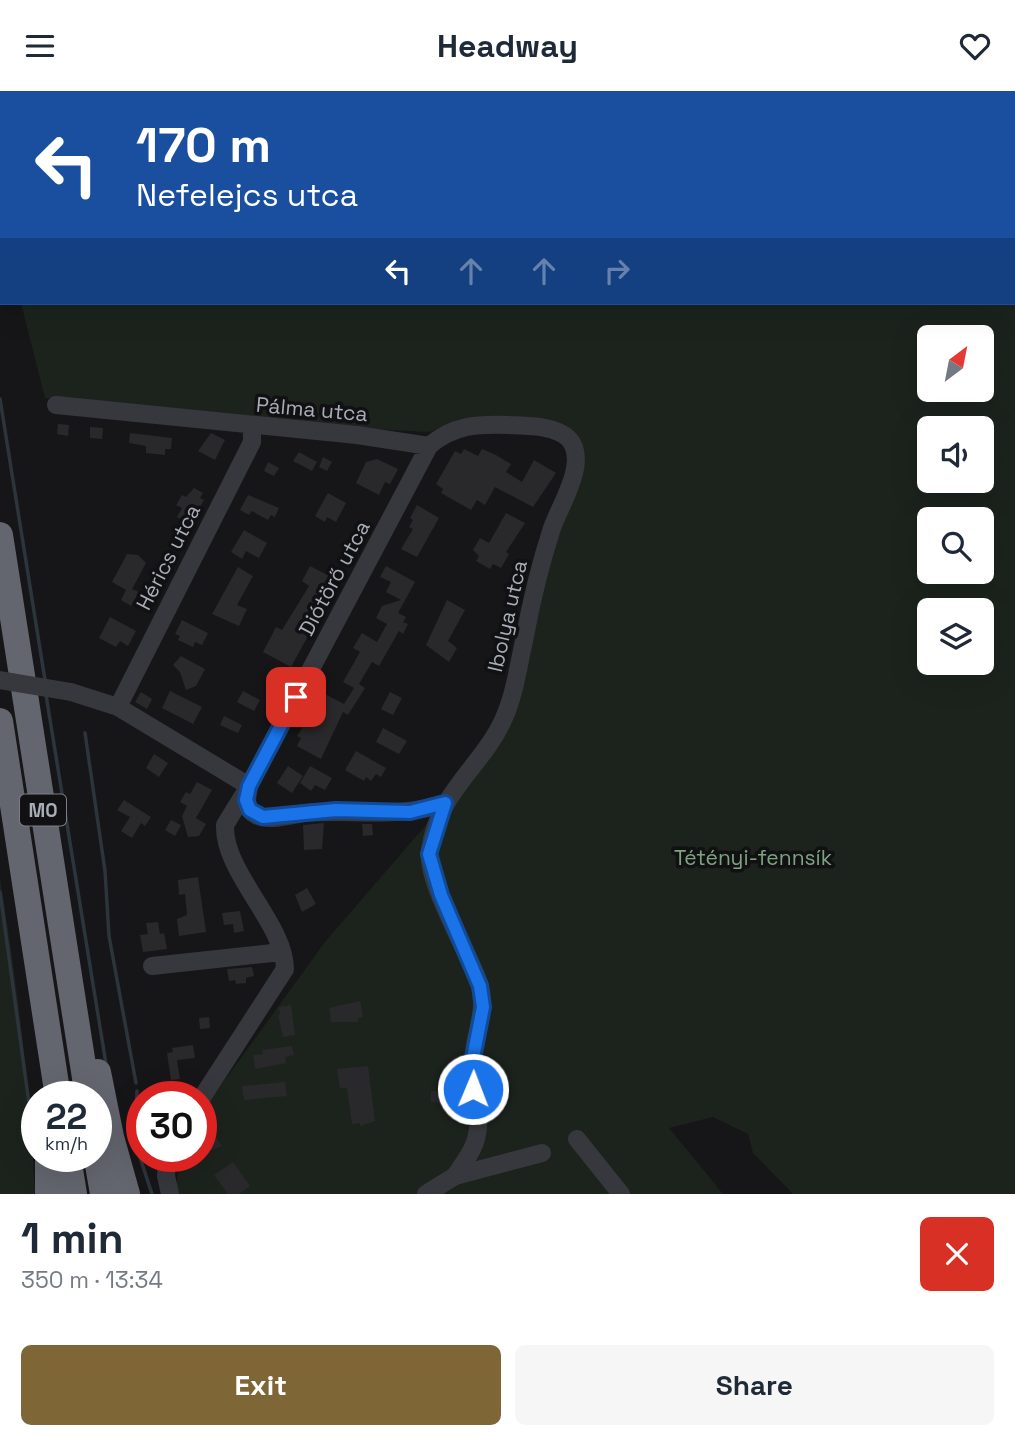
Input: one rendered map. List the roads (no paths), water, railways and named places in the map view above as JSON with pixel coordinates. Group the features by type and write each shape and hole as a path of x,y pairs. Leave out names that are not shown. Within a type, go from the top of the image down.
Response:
{"highway":[{"name":"M0","path":"0,535 85,1081"},
{"name":"M0","path":"0,721 56,1081"},
{"path":"69,977 92,1030 109,1126 127,1194"},
{"path":"46,1016 47,1081"},
{"path":"48,1172 48,1194"},
{"path":"70,1172 74,1194"},
{"path":"99,1172 103,1194"}],"street":[{"name":"Pálma utca","path":"56,405 138,411 252,427 343,433 429,446"},
{"name":"Ibolya utca","path":"429,446 443,434 458,427 532,426 557,432 569,439 576,458 538,580 510,702 496,733 445,803 429,854 441,895 480,986 483,1007 473,1058 473,1089 479,1122 476,1142 455,1176"},
{"name":"Hérics utca","path":"118,706 251,442 252,427"},
{"name":"Diótörő utca","path":"227,820 249,786 429,446"},
{"path":"0,680 71,692 118,706 249,786 246,800 250,810 263,817"},
{"path":"213,1081 283,975 285,962 237,867 225,830 227,820 336,810 410,812 445,803"},
{"path":"152,966 282,952"},
{"path":"577,1139 621,1194"},
{"path":"426,1194 455,1176 542,1153"},
{"path":"166,1172 170,1194"}],"waterway":[{"path":"0,399 45,680"},
{"path":"46,695 106,1064"},
{"path":"85,733 105,871 109,936 136,1081"},
{"path":"0,892 26,1081"},
{"path":"145,1172 152,1194"}],"park label":[{"name":"Tétényi-fennsík","path":"753,857"}]}
